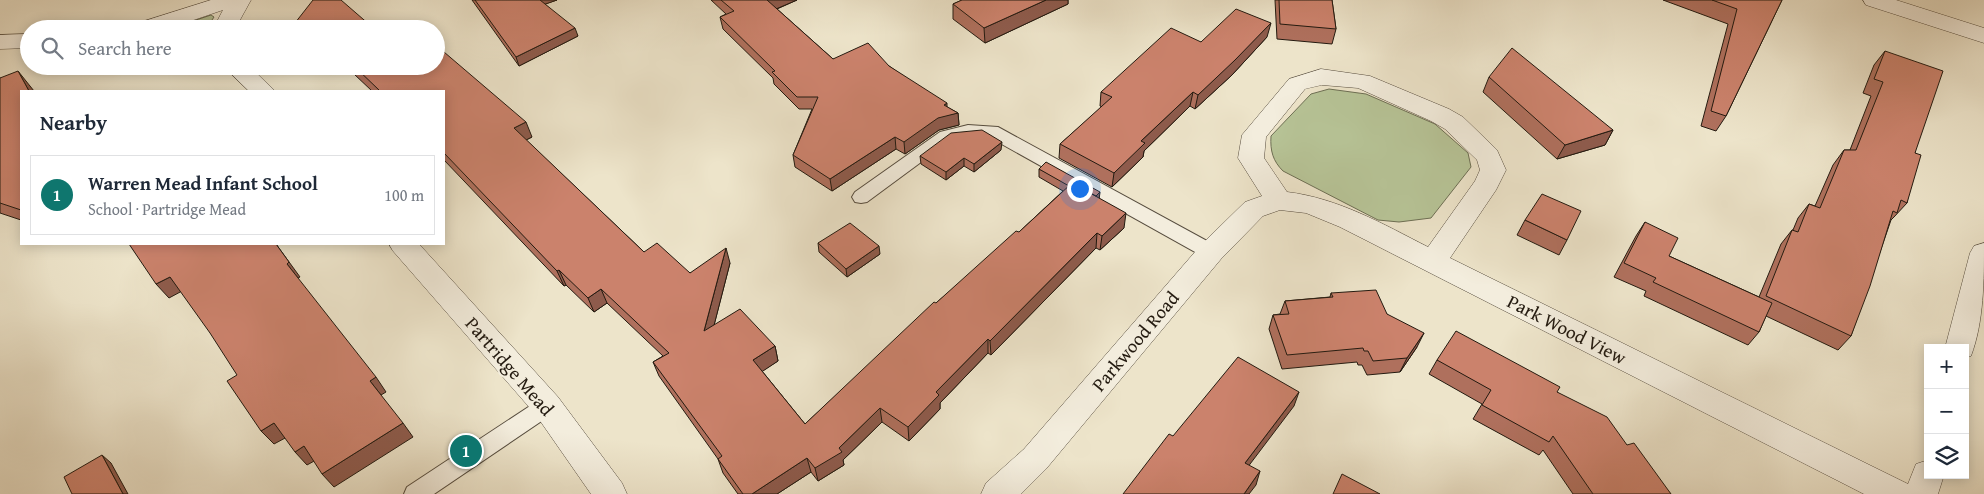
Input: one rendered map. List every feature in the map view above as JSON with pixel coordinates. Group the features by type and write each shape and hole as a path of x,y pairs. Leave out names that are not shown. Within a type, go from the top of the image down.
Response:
{"street":[{"path":"171,20 233,0"},
{"path":"229,20 240,0"},
{"path":"1874,0 1984,36"},
{"path":"0,42 20,41"},
{"path":"246,75 262,90"},
{"path":"1279,200 1263,179 1251,158 1254,135 1297,84 1322,76 1362,81 1440,114 1454,123 1488,156 1493,170 1487,184 1432,262"},
{"name":"Parkwood Road","path":"998,494 1035,459 1211,252 1254,209 1279,200"},
{"name":"Park Wood View","path":"1279,200 1310,204 1350,220 1896,494"},
{"name":"Partridge Mead","path":"404,245 547,406 610,494"},
{"path":"1961,344 1984,253"},
{"path":"1921,494 1926,479"}],"lane":[{"path":"862,197 946,136 968,131 992,132 1211,252"},
{"path":"415,494 547,406"}],"green space":[{"path":"211,15 214,17 212,20 196,20"},
{"path":"1329,89 1366,94 1435,124 1468,153 1471,167 1431,218 1399,222 1378,220 1283,171 1273,155 1271,136 1311,94"}],"building":[{"path":"313,0 341,0 364,20 297,20"},
{"path":"475,0 540,0 575,28 516,57"},
{"path":"721,0 767,0 833,59 868,43 889,66 947,103 944,105 958,113 938,118 904,142 895,137 830,179 793,155 818,97 797,97 772,72 775,71 720,17 734,11"},
{"path":"962,0 1046,0 984,28 953,4"},
{"path":"1279,0 1332,0 1336,29 1280,24"},
{"path":"1712,0 1782,0 1726,116 1711,111 1737,9"},
{"path":"1236,9 1271,23 1198,95 1193,92 1141,141 1145,143 1114,173 1060,144 1112,97 1101,92 1171,28 1201,42"},
{"path":"1512,48 1613,130 1565,145 1489,77"},
{"path":"1885,51 1943,71 1915,153 1921,155 1907,203 1901,200 1897,213 1893,211 1870,286 1851,336 1766,296 1792,230 1798,232 1809,204 1820,208 1844,150 1856,150 1883,82 1874,79"},
{"path":"445,53 526,122 514,128 644,252 657,243 690,273 726,248 704,331 740,309 775,346 753,360 805,424 934,302 936,303 1016,231 1019,232 1072,183 1126,213 1102,236 1097,233 990,341 988,339 936,392 939,395 908,427 880,408 839,448 842,452 815,468 807,458 752,494 743,494 718,459 722,456 653,362 669,353 601,289 588,298 559,270 557,271 445,154 445,90 379,90 363,75 445,75"},
{"path":"18,71 28,90 20,90 20,210 0,203 0,78"},
{"path":"982,130 1002,142 974,164 964,158 946,172 920,156 951,133"},
{"path":"1046,162 1100,192 1096,196 1072,183 1069,186 1039,169"},
{"path":"1542,194 1581,211 1567,240 1525,220"},
{"path":"1645,222 1678,238 1669,256 1772,303 1759,332 1653,282 1656,278 1624,263"},
{"path":"850,223 879,246 846,269 818,243"},
{"path":"130,245 277,245 289,262 287,264 376,377 370,381 403,423 322,474 304,446 295,452 274,423 261,431 227,381 237,375 170,277 156,284"},
{"path":"1376,290 1387,314 1424,333 1407,358 1373,361 1368,351 1364,351 1363,348 1287,355 1273,315 1289,314 1285,301 1333,297 1331,293"},
{"path":"1456,331 1560,387 1557,392 1607,417 1627,445 1634,443 1671,494 1593,494 1553,436 1549,442 1482,405 1491,390 1437,360"},
{"path":"1238,357 1299,392 1245,463 1260,471 1244,494 1123,494 1169,434 1173,436"},
{"path":"102,455 123,494 72,494 64,477"},
{"path":"1342,474 1380,494 1333,494"}],"place":[{"name":"Warren Mead Infant School","path":"466,451"}]}
